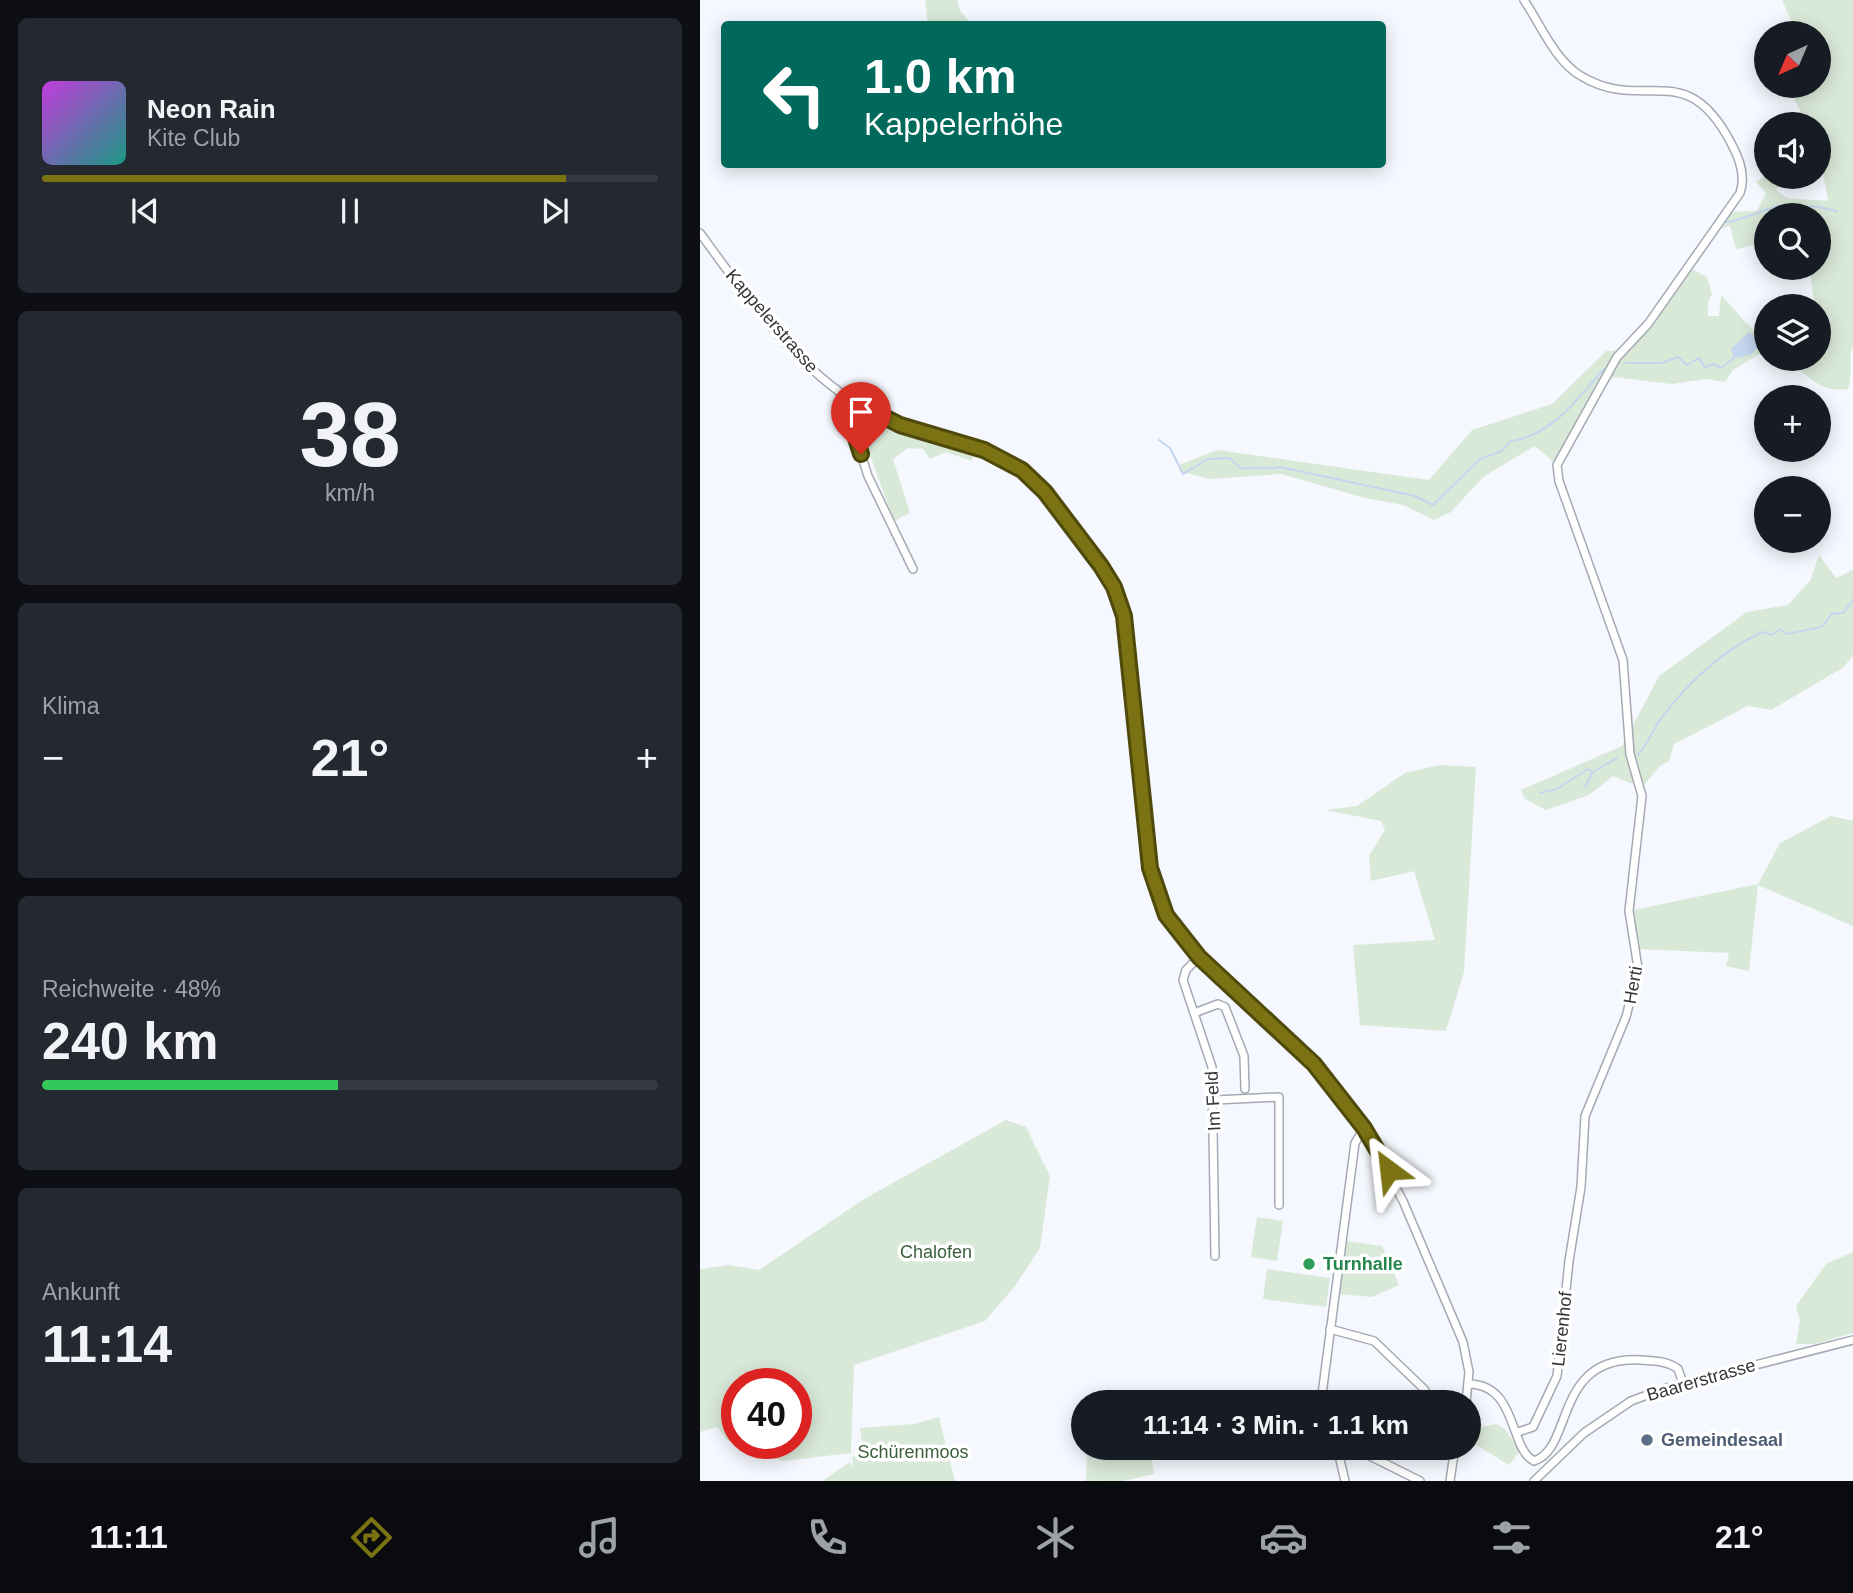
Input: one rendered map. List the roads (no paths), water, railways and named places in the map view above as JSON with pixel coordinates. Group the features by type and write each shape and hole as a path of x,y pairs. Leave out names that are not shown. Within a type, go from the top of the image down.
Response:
{"street":[{"name":"Herti","path":"1524,0 1565,61 1578,74 1594,83 1619,89 1673,91 1697,97 1711,110 1734,148 1745,179 1740,193 1648,324 1617,357 1557,465 1559,481 1623,660 1630,754 1642,796 1629,911 1638,968 1629,1009 1585,1116 1577,1211"},
{"name":"Kappelerstrasse","path":"700,233 799,357 851,400 900,425 984,450 1009,461 1045,492 1108,576 1122,606 1127,634 1154,885 1175,929 1199,957 1302,1051 1364,1128 1403,1201 1450,1309 1466,1350 1468,1390"},
{"path":"851,400 847,410 869,476 913,569"},
{"name":"Im Feld","path":"1199,957 1183,980 1212,1067 1215,1100 1215,1256"},
{"path":"1194,1013 1218,1003 1224,1007 1244,1056 1245,1089"},
{"path":"1215,1100 1279,1097 1279,1205"},
{"path":"1323,1390 1354,1143 1364,1128"},
{"name":"Lierenhof","path":"1518,1432 1533,1427 1557,1376 1577,1211"},
{"path":"1331,1329 1374,1341 1425,1390"},
{"name":"Baarerstrasse","path":"1534,1481 1610,1414 1648,1394 1853,1340"},
{"name":"Lierenhof","path":"1469,1384 1479,1385 1493,1392 1518,1432 1528,1458 1534,1461 1542,1458 1583,1382 1590,1374 1611,1363 1635,1360 1665,1363 1678,1369 1683,1383"},
{"path":"1340,1460 1345,1481"},
{"path":"1378,1460 1420,1481"},
{"path":"1450,1481 1453,1460"}],"water":[{"path":"1749,332 1754,335 1754,352 1751,355 1734,358 1731,349"}],"waterway":[{"path":"1726,222 1784,205 1802,209 1813,206 1837,211"},
{"path":"1626,363 1662,363 1678,357 1687,365 1699,358 1705,368 1713,364 1721,368 1734,358"},
{"path":"1159,440 1170,448 1183,474 1208,459 1229,458 1242,469 1280,467 1415,496 1433,505 1480,459 1502,451 1510,441 1525,438 1551,424 1604,369"},
{"path":"1638,755 1671,706 1720,658 1763,632 1772,635 1779,629 1786,634 1822,627 1832,614 1843,613 1853,600"},
{"path":"1540,793 1557,789 1588,769 1593,772 1617,758"},
{"path":"1585,787 1592,773"}],"place":[{"name":"Turnhalle","path":"1309,1264"},
{"name":"Gemeindesaal","path":"1647,1440"}],"park label":[{"name":"Chalofen","path":"936,1252"},
{"name":"Schürenmoos","path":"913,1452"}]}
